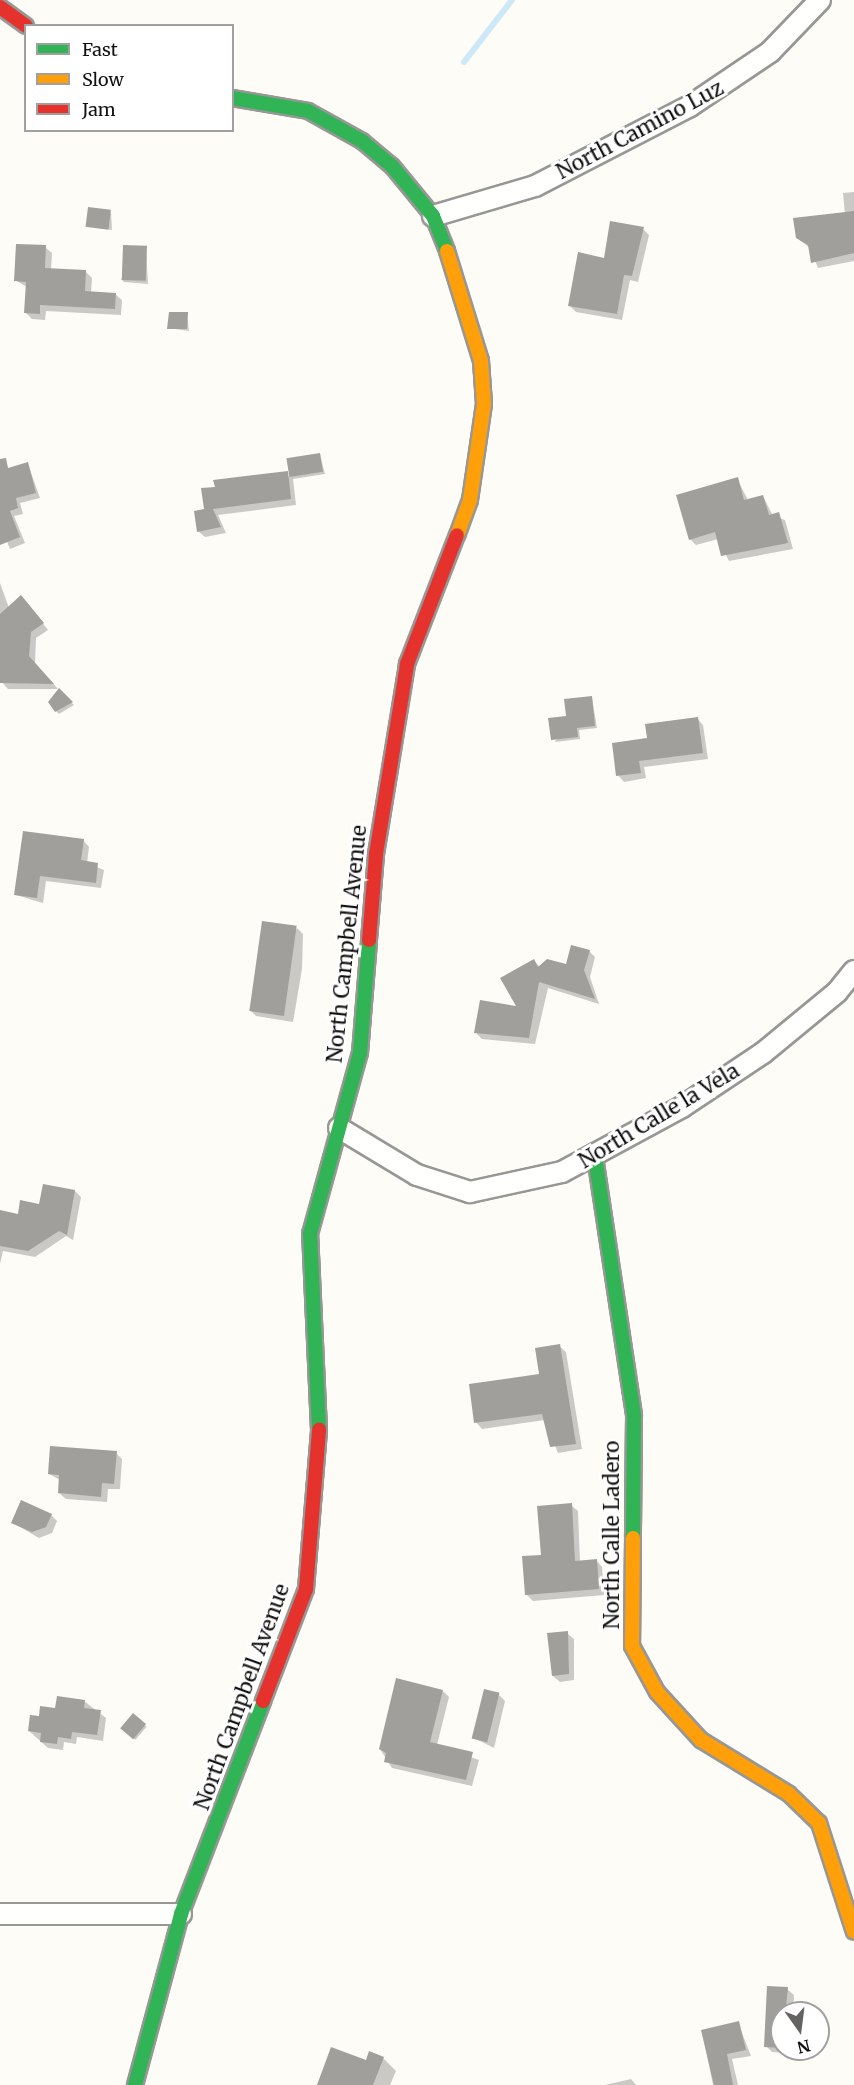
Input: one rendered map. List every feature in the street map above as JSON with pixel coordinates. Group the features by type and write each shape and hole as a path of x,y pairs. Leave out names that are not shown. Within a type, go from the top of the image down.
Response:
{"main road":[{"path":"0,7 24,25"},
{"name":"North Campbell Avenue","path":"135,2085 181,1914 306,1589 320,1452 308,1274 310,1234 360,1053 376,854 407,664 470,500 482,441 481,361 464,292 434,216 392,166 362,141 308,111 234,98"},
{"name":"North Calle Ladero","path":"595,1157 634,1416 633,1646 657,1692 701,1740 789,1794 819,1823 854,1932"}],"street":[{"name":"North Camino Luz","path":"434,216 535,186 690,106 770,52 820,0"},
{"name":"North Calle la Vela","path":"339,1128 417,1175 470,1192 551,1175 595,1157 763,1053 837,992 854,971"},
{"path":"0,1914 181,1914"}],"building":[{"path":"88,207 111,210 108,230 86,227"},
{"path":"854,211 854,253 811,263 808,245 796,238 793,218"},
{"path":"610,221 644,227 632,276 624,275 617,314 568,306 578,252 604,258"},
{"path":"16,244 46,245 45,268 86,270 85,291 116,293 115,309 40,305 40,314 24,313 26,282 14,281"},
{"path":"123,245 147,246 146,281 122,280"},
{"path":"169,312 188,312 187,329 167,329"},
{"path":"320,453 323,472 289,477 286,458"},
{"path":"6,458 8,468 28,462 36,493 16,498 18,508 10,511 20,537 0,545 0,459"},
{"path":"288,471 291,499 213,509 221,527 197,532 194,511 204,509 201,488 215,487 213,480"},
{"path":"738,477 744,500 763,495 769,515 779,512 788,543 721,556 715,532 689,540 676,495"},
{"path":"21,595 44,623 31,632 29,656 54,684 0,683 0,614"},
{"path":"59,688 73,702 55,712 48,702"},
{"path":"592,696 595,726 577,728 578,737 551,740 548,718 566,716 564,699"},
{"path":"698,717 703,753 639,761 641,773 616,776 612,743 647,738 645,724"},
{"path":"23,831 84,839 81,860 98,863 96,883 40,876 37,898 14,895"},
{"path":"262,921 297,926 284,1016 249,1011"},
{"path":"571,945 590,950 584,970 595,999 539,982 529,1038 474,1033 480,1000 516,1006 500,978 534,959 538,967 547,959 566,964"},
{"path":"43,1184 75,1190 67,1235 59,1231 28,1251 0,1246 0,1210 18,1214 20,1200 39,1204"},
{"path":"560,1344 576,1444 550,1447 542,1414 474,1423 469,1384 539,1374 535,1348"},
{"path":"50,1446 117,1451 114,1484 102,1483 101,1497 58,1493 59,1475 48,1474"},
{"path":"21,1500 52,1514 46,1527 32,1532 11,1523"},
{"path":"572,1503 575,1561 597,1559 599,1589 525,1595 522,1556 541,1555 537,1506"},
{"path":"568,1631 569,1674 552,1676 547,1633"},
{"path":"396,1678 443,1690 430,1742 473,1752 466,1780 384,1762 386,1753 379,1749"},
{"path":"484,1689 500,1693 487,1742 472,1738"},
{"path":"57,1696 85,1700 84,1708 101,1710 97,1735 72,1732 71,1739 58,1737 57,1744 40,1742 41,1733 28,1731 30,1715 39,1716 40,1706 55,1708"},
{"path":"133,1713 146,1724 133,1739 120,1728"},
{"path":"767,1986 788,1987 787,2001 770,2001 770,2047 764,2047"},
{"path":"739,2021 746,2050 727,2054 733,2085 714,2085 701,2030"},
{"path":"331,2047 366,2060 369,2051 384,2057 373,2085 317,2085"}],"waterway":[{"path":"464,62 512,0"}],"traffic: fast":[{"path":"234,98 308,111 362,141 392,166 433,216 447,251"},
{"path":"319,1430 310,1234 360,1053 369,940"},
{"path":"595,1157 634,1416 633,1538"},
{"path":"135,2085 181,1914 263,1701"}],"traffic: slow":[{"path":"447,251 481,361 484,404 470,500 457,535"},
{"path":"633,1538 632,1646 657,1692 701,1740 789,1794 819,1823 854,1932"}],"traffic: jam":[{"path":"0,7 24,25"},
{"path":"369,940 376,854 407,664 457,535"},
{"path":"263,1701 306,1589 319,1430"}]}
